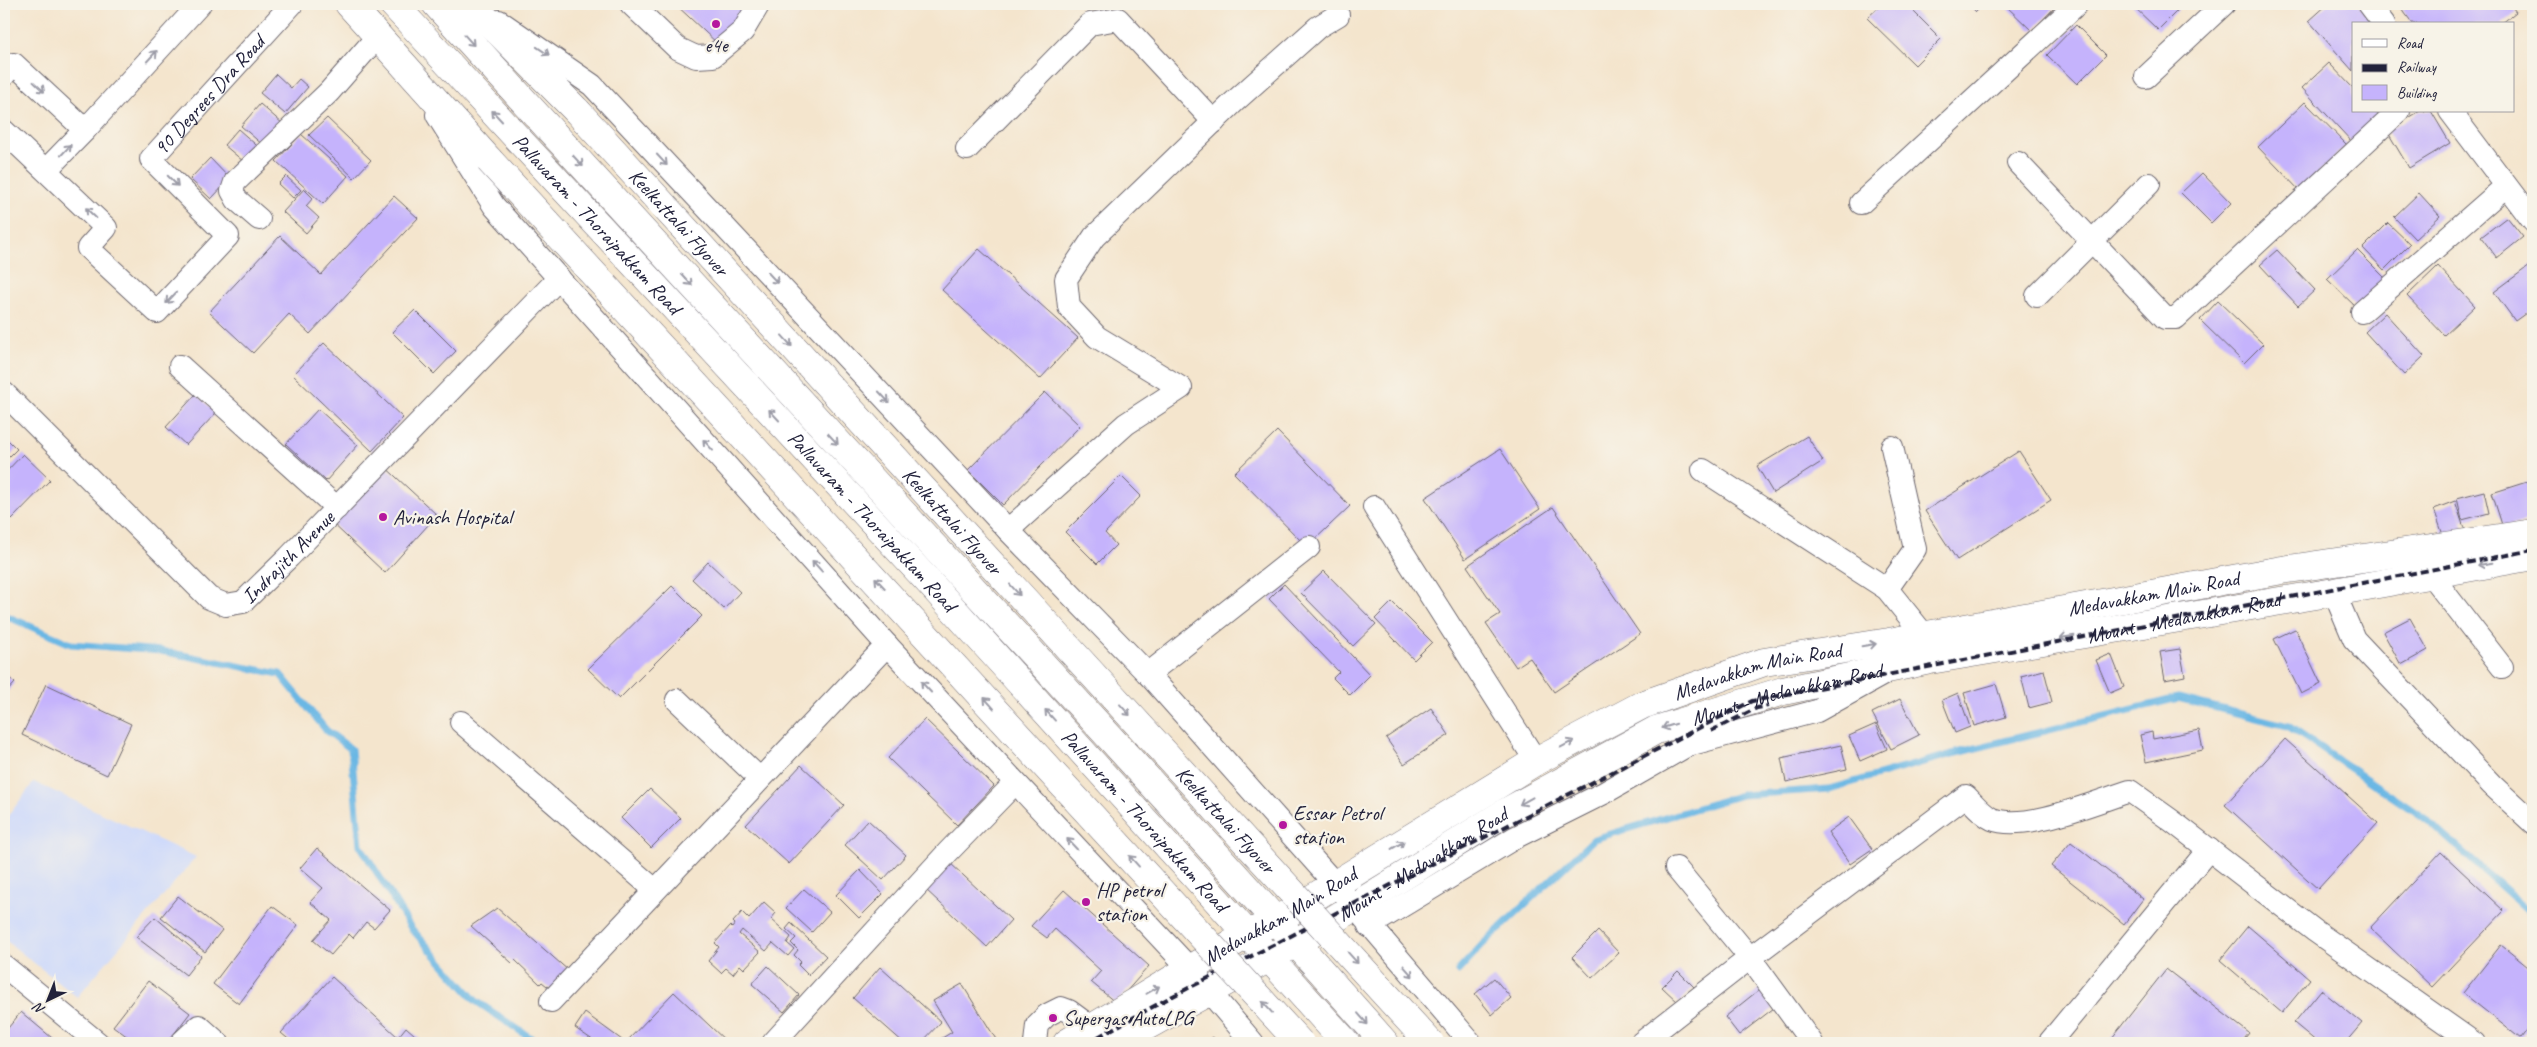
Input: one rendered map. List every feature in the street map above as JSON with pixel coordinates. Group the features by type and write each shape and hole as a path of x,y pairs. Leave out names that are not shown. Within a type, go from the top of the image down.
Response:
{"main road":[{"path":"349,4 489,160 1300,1043"},
{"name":"Pallavaram - Thoraipakkam Road","path":"393,4 919,572 1346,1043"},
{"name":"Pallavaram - Thoraipakkam Road","path":"436,4 946,562 1277,920 1385,1043"},
{"name":"Keelkattalai Flyover","path":"472,4 576,112 1430,1043"},
{"name":"Medavakkam Main Road","path":"1067,1043 1246,934 1277,920 1536,761 1642,704 1764,662 2282,570 2533,533"},
{"name":"Mount - Medavakkam Road","path":"1116,1043 1296,943 1361,917 1506,812 1656,730 1783,691 1896,667 2533,556"}],"street":[{"path":"46,170 200,4"},
{"path":"472,4 592,84 1008,530 1148,674 1335,884 1361,917 1471,1043"},
{"path":"631,4 677,48 696,57 714,56 743,31 759,4"},
{"path":"1861,203 2077,4"},
{"path":"2146,77 2224,4"},
{"path":"2370,4 2383,22"},
{"name":"90 Degrees Dra Road","path":"4,130 106,228 88,248 158,312 228,236 151,159 286,6"},
{"path":"1008,530 1126,424 1181,388 1097,337 1069,307 1066,279 1094,237 1214,122 1318,28 1338,16"},
{"path":"967,149 1090,24 1104,19 1118,18 1214,122"},
{"path":"259,219 238,200 232,191 235,182 330,92 377,37"},
{"path":"7,65 85,130"},
{"path":"410,72 494,206 887,645 1190,969 1253,1043"},
{"path":"2018,163 2165,318 2176,318 2398,112"},
{"path":"2451,112 2533,221"},
{"path":"2037,296 2149,184"},
{"path":"2362,312 2506,186"},
{"name":"Indrajith Avenue","path":"4,393 209,598 226,605 243,602 337,508 559,278"},
{"path":"180,366 337,508"},
{"path":"1887,589 1915,548 1892,447"},
{"path":"1703,470 1887,589 1924,635"},
{"path":"1374,507 1536,761"},
{"path":"1148,674 1310,547"},
{"path":"2430,574 2502,667"},
{"path":"2334,592 2354,639 2492,785 2533,823"},
{"path":"550,1001 887,645"},
{"path":"677,700 760,779"},
{"path":"462,722 655,890"},
{"path":"773,1043 948,852 1015,783"},
{"path":"1641,1043 1750,958 1966,796 1990,818 2014,824 2035,820 2130,791 2315,931 2474,1043"},
{"path":"2049,1043 2209,849"},
{"path":"1676,868 1750,958 1812,1043"},
{"path":"4,966 98,1043"},
{"path":"1035,1043 1037,1025 1047,1015 1061,1008 1069,1011 1092,1028"},
{"path":"181,1043 199,1026 218,1043"}],"shaded area":[{"path":"34,782 196,857 77,997 4,939 4,821"}],"building":[{"name":"e4e","path":"675,4 753,4 718,44"},
{"path":"1882,4 1906,4 1941,39 1915,65 1867,18"},
{"path":"1969,4 1984,4 1976,12"},
{"path":"2004,4 2058,4 2032,31"},
{"path":"2131,4 2173,4 2179,9 2158,30"},
{"path":"2328,4 2357,4 2373,22 2352,22 2352,70 2309,21"},
{"path":"2398,4 2510,4 2516,12 2504,22 2412,22"},
{"path":"2076,25 2106,55 2077,84 2047,55"},
{"path":"2329,63 2352,87 2352,112 2375,112 2379,116 2352,142 2302,88"},
{"path":"276,74 291,88 299,79 308,87 285,114 260,93"},
{"path":"2305,102 2347,145 2300,191 2258,147"},
{"path":"260,104 283,124 264,146 241,126"},
{"path":"2418,112 2432,112 2450,143 2409,168 2387,131"},
{"path":"327,118 371,160 354,178 309,135"},
{"path":"238,129 264,152 250,167 224,145"},
{"path":"301,134 348,176 323,204 276,161"},
{"path":"210,158 230,179 211,199 190,179"},
{"path":"2202,173 2231,203 2211,223 2181,193"},
{"path":"286,176 301,190 293,198 278,184"},
{"path":"304,189 313,198 306,206 319,218 306,233 283,212"},
{"path":"2419,193 2440,216 2415,239 2394,217"},
{"path":"394,196 418,218 310,334 289,314 253,353 209,312 280,236 321,275"},
{"path":"2507,217 2523,237 2497,258 2481,237"},
{"path":"2388,223 2410,244 2384,270 2363,248"},
{"path":"979,249 1078,338 1040,379 942,290"},
{"path":"2277,250 2315,290 2298,306 2260,265"},
{"path":"2357,250 2387,280 2358,309 2327,279"},
{"path":"2533,263 2533,308 2515,321 2494,292"},
{"path":"2438,266 2475,306 2444,335 2407,296"},
{"path":"2218,301 2263,344 2244,363 2200,320"},
{"path":"415,310 456,351 434,374 392,332"},
{"path":"2385,313 2424,356 2404,375 2365,332"},
{"path":"324,343 403,418 372,451 293,375"},
{"path":"1045,392 1080,426 1003,505 968,470"},
{"path":"196,394 216,413 186,445 166,427"},
{"path":"318,409 358,445 326,481 286,444"},
{"path":"1277,431 1350,506 1307,547 1234,473"},
{"path":"4,436 17,449 4,462"},
{"path":"1807,436 1823,461 1773,493 1757,466"},
{"path":"1500,449 1540,509 1465,559 1425,498"},
{"path":"2019,451 2051,500 1957,560 1925,511"},
{"path":"23,454 50,480 12,519 4,512 4,474"},
{"name":"Avinash Hospital","path":"382,464 437,515 385,573 329,520"},
{"path":"1121,476 1141,496 1105,533 1116,545 1097,564 1065,532"},
{"path":"2533,480 2533,519 2503,528 2492,493"},
{"path":"2484,491 2489,513 2462,520 2457,498"},
{"path":"2455,501 2465,531 2444,538 2434,509"},
{"path":"1553,507 1640,634 1554,692 1530,658 1516,667 1486,623 1500,614 1467,566"},
{"path":"708,562 740,592 724,609 692,579"},
{"path":"1324,571 1376,624 1353,646 1301,593"},
{"path":"1284,584 1370,675 1350,695 1333,678 1339,672 1269,599"},
{"path":"672,586 702,616 619,699 588,669"},
{"path":"1392,602 1432,642 1414,660 1375,619"},
{"path":"2410,618 2428,650 2401,665 2383,632"},
{"path":"2295,629 2321,684 2301,694 2274,639"},
{"path":"2180,649 2185,676 2165,680 2160,652"},
{"path":"2111,654 2124,687 2110,693 2096,660"},
{"path":"2044,670 2052,702 2029,708 2021,676"},
{"path":"4,673 15,683 4,695"},
{"path":"46,684 131,724 107,775 22,735"},
{"path":"1996,684 2006,717 1974,726 1964,693"},
{"path":"1958,693 1970,727 1955,733 1942,700"},
{"path":"1900,699 1919,735 1891,749 1872,713"},
{"path":"1431,708 1449,735 1404,764 1386,738"},
{"path":"925,719 994,786 957,825 888,758"},
{"path":"1876,724 1887,749 1860,761 1849,736"},
{"path":"2199,730 2203,750 2146,762 2140,735 2152,732 2153,739"},
{"path":"2285,739 2378,823 2318,889 2225,805"},
{"path":"1841,745 1847,769 1786,782 1781,758"},
{"path":"801,765 844,805 789,864 746,825"},
{"path":"650,789 681,818 651,848 621,818"},
{"path":"1849,817 1872,849 1850,864 1828,832"},
{"path":"868,820 906,855 883,880 845,845"},
{"path":"2071,842 2143,899 2124,924 2051,866"},
{"path":"317,848 390,910 374,928 366,922 353,938 349,934 331,955 313,940 331,920 310,902 323,888 300,868"},
{"path":"2441,852 2504,911 2432,987 2370,928"},
{"path":"949,862 1011,920 987,947 924,888"},
{"path":"860,870 883,894 859,918 836,895"},
{"path":"804,889 830,912 812,932 786,908"},
{"path":"1064,890 1149,966 1116,1003 1091,982 1101,971 1055,929 1047,938 1031,926"},
{"path":"178,896 222,930 205,952 161,917"},
{"path":"764,902 776,913 771,919 791,937 787,943 794,949 788,956 773,943 766,951 742,930 739,934 760,952 744,969 740,965 733,974 726,968 721,973 708,961 719,947 715,943 730,926 732,928 735,924 733,922 742,912 749,919"},
{"path":"272,906 298,925 239,1004 213,984"},
{"path":"497,908 569,971 552,990 542,982 540,984 515,960 512,963 471,926"},
{"path":"155,917 201,956 186,975 136,937"},
{"path":"791,923 826,956 808,975 798,965 801,962 794,955 798,950 791,943 796,938 786,929"},
{"path":"2248,926 2310,979 2282,1013 2220,960"},
{"path":"1598,931 1619,953 1592,978 1572,957"},
{"path":"2501,945 2533,971 2533,1023 2521,1039 2463,993"},
{"path":"768,966 799,995 784,1012 752,984"},
{"path":"880,967 941,1022 921,1043 904,1043 853,998"},
{"path":"2166,969 2249,1033 2241,1043 2108,1043"},
{"path":"1678,971 1694,987 1679,1003 1662,987"},
{"path":"332,977 398,1037 406,1027 424,1043 293,1043 281,1033"},
{"path":"1494,978 1511,998 1492,1015 1475,994"},
{"path":"148,981 190,1013 167,1043 136,1043 113,1026"},
{"path":"962,984 997,1041 993,1043 934,1043 952,1032 933,1001"},
{"path":"1760,989 1774,1008 1739,1035 1725,1017"},
{"path":"2321,990 2362,1023 2345,1043 2318,1043 2294,1023"},
{"path":"674,992 728,1043 634,1043 628,1040"},
{"path":"21,1012 58,1043 4,1043 4,1033"},
{"path":"585,1013 622,1040 620,1043 597,1043 575,1028"},
{"path":"2533,1034 2533,1043 2526,1043"},
{"path":"1213,1037 1218,1043 1205,1043"}],"waterway":[{"path":"4,615 71,644 161,651 280,674 326,730 351,749 360,845 411,928 476,1001 538,1043"},
{"path":"1458,971 1482,945 1594,839 1741,795 1829,789 1952,754 2178,698 2288,726 2427,820 2533,915"}],"railway":[{"path":"1087,1043 1169,998 1752,701 2533,550"},
{"path":"1711,731 1757,708 1768,706"}],"place":[{"name":"e4e","path":"716,24"},
{"name":"Avinash Hospital","path":"383,517"},
{"name":"Essar Petrol station","path":"1283,825"},
{"name":"HP petrol station","path":"1086,902"},
{"name":"Supergas AutoLPG","path":"1053,1018"}]}
